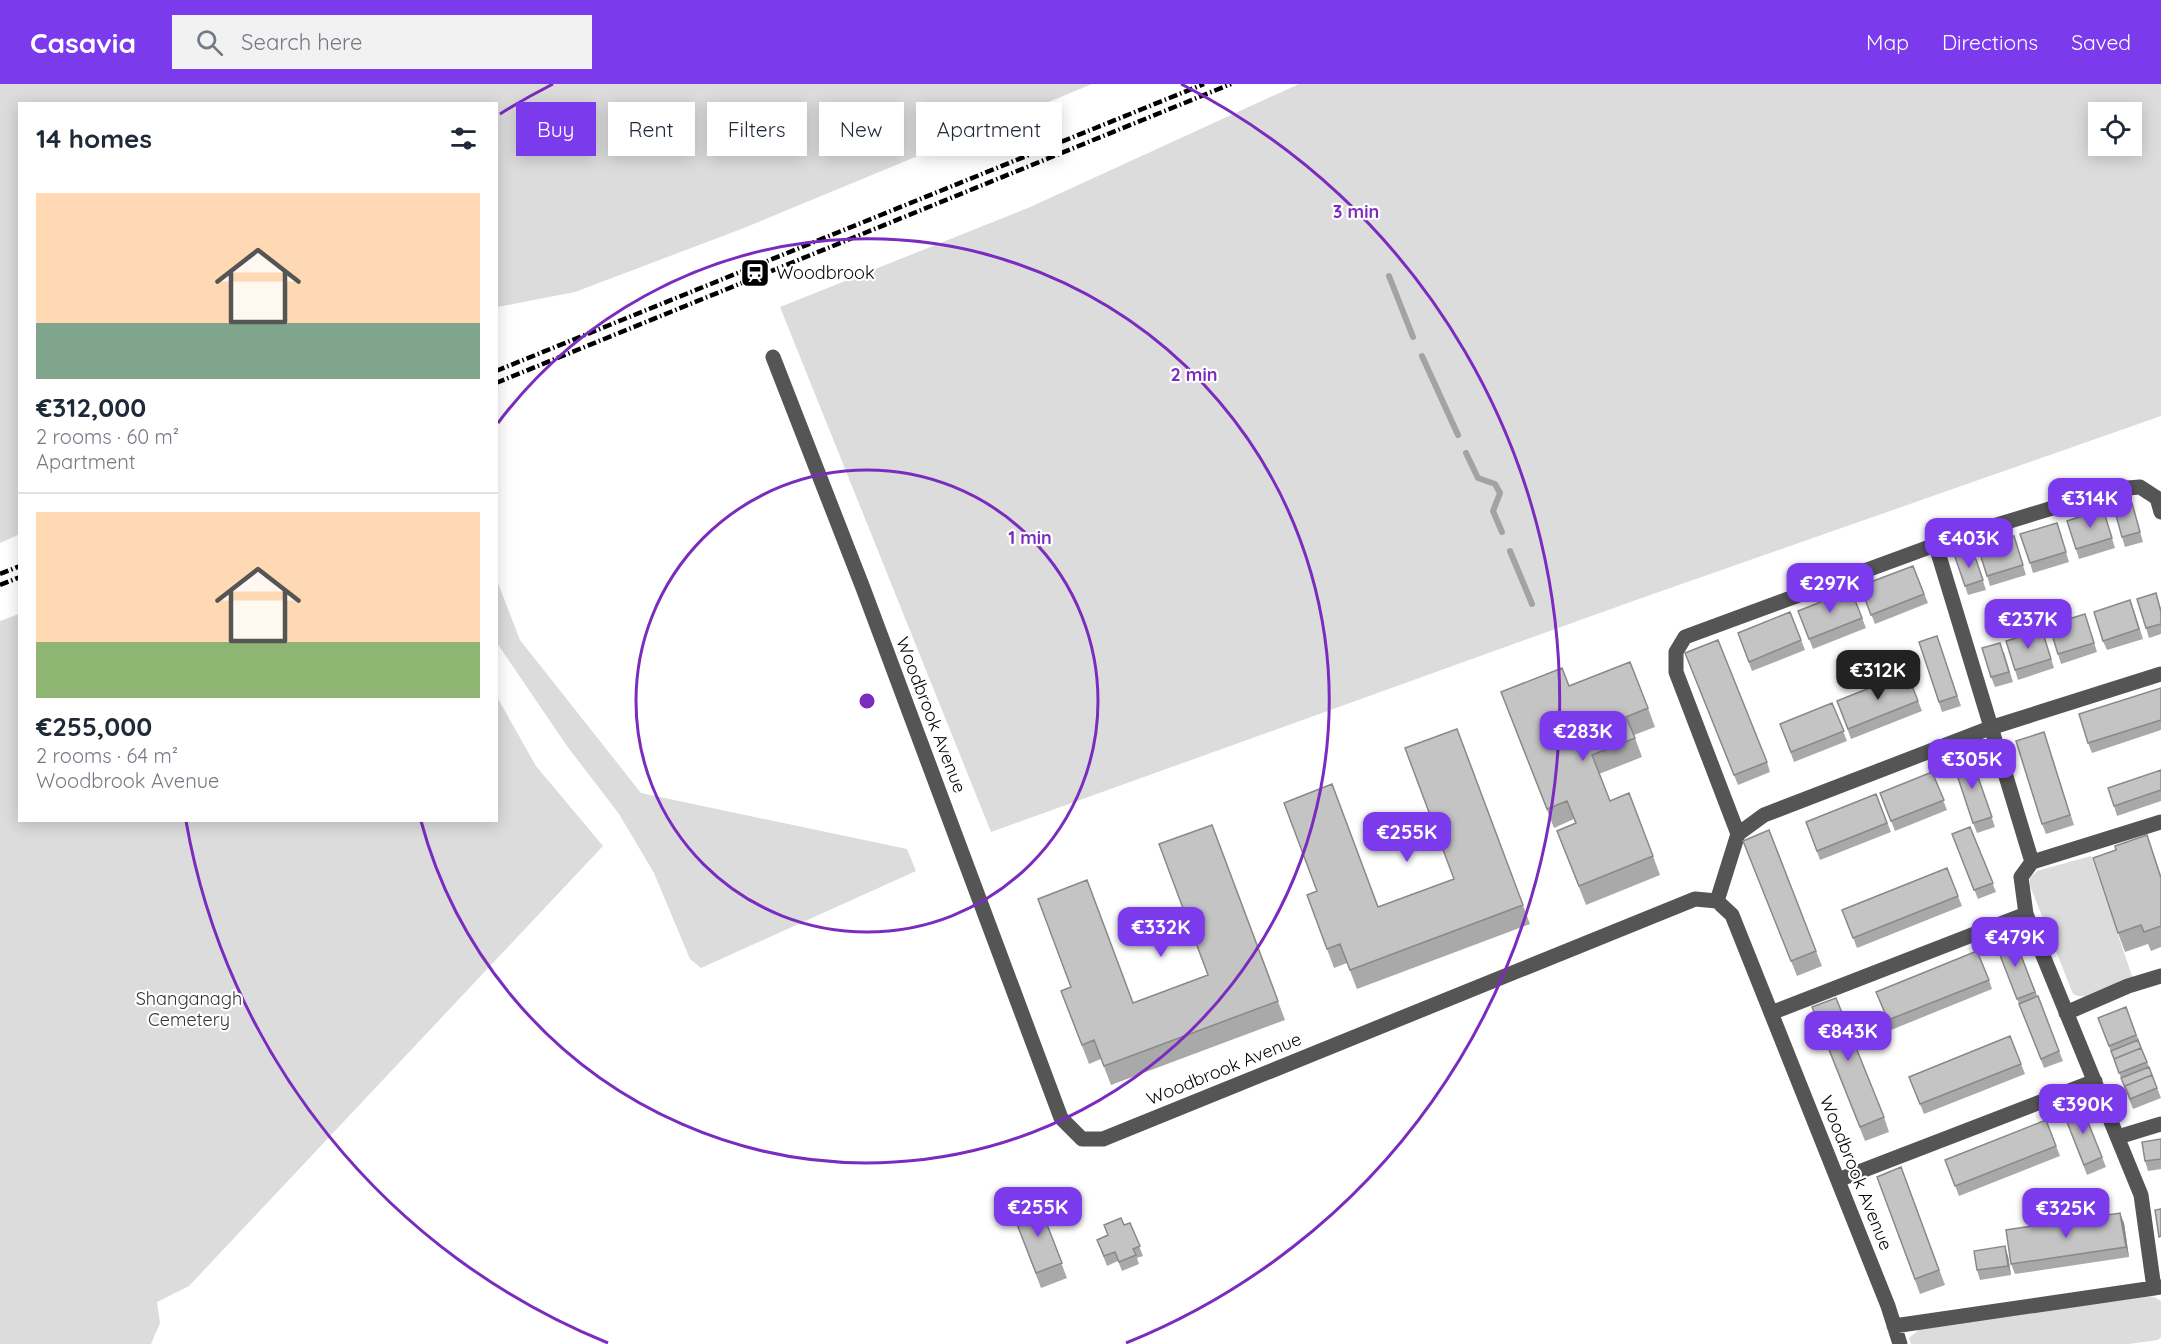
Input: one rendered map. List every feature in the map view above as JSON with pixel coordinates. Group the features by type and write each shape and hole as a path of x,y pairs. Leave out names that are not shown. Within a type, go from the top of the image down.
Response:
{"street":[{"name":"Woodbrook Avenue","path":"773,357 863,588 1061,1118 1082,1139 1103,1139 1695,899 1717,901 1732,915 1838,1180 1900,1344"},
{"path":"1738,834 1676,672 1676,652 1685,637 1954,538 2115,489 2140,487 2157,498 2161,512"},
{"path":"1936,546 2032,862"},
{"path":"1717,901 1738,834 1764,815 1990,728 2161,674"},
{"path":"1894,1326 2157,1287 2141,1196 2026,914 2021,877 2032,862 2161,822"},
{"path":"1771,1013 2026,914"},
{"path":"2066,1013 2128,986 2161,976"},
{"path":"1838,1180 2095,1081"},
{"path":"2118,1137 2161,1124"}],"green space":[{"path":"0,84 1092,84 1048,102 916,102 916,156 918,156 744,228 575,292 498,307 498,102 18,102 18,535 0,543"},
{"path":"1299,84 2161,84 2161,416 1636,600 991,832 780,307 1028,208"},
{"path":"498,583 520,640 641,793 907,849 916,871 701,968 690,959 654,873 619,814 567,746 498,644"},
{"name":"Shanganagh Cemetery","path":"18,614 18,822 498,822 498,699 536,766 603,846 189,1286 157,1302 160,1323 151,1344 0,1344 0,621"},
{"path":"2091,856 2133,979 2095,995 2080,996 2073,994 2030,886 2030,878 2037,871"},
{"path":"2147,1296 2161,1301 2161,1337 2158,1340 2129,1344 1911,1344 1909,1338 1921,1328"}],"building":[{"path":"2132,503 2140,532 2122,537 2114,508"},
{"path":"2103,509 2112,538 2076,549 2067,521"},
{"path":"2057,523 2066,552 2030,563 2020,534"},
{"path":"2014,536 2023,565 1987,576 1978,547"},
{"path":"1973,551 1983,580 1965,586 1955,557"},
{"path":"1913,566 1924,594 1871,615 1860,586"},
{"path":"1851,590 1862,618 1809,639 1798,611"},
{"path":"2156,593 2161,612 2161,624 2146,628 2137,599"},
{"path":"2130,600 2139,629 2103,641 2094,612"},
{"path":"1790,612 1801,640 1749,662 1738,633"},
{"path":"2085,614 2094,643 2058,654 2049,625"},
{"path":"2042,630 2051,659 2015,670 2006,641"},
{"path":"1937,636 1957,696 1939,702 1919,642"},
{"path":"1718,640 1767,762 1734,775 1685,653"},
{"path":"2000,643 2009,672 1991,677 1982,648"},
{"path":"1630,662 1648,708 1626,717 1635,738 1592,755 1610,801 1629,793 1653,856 1579,886 1557,831 1576,823 1567,801 1547,809 1501,692 1562,668 1569,686"},
{"path":"1907,673 1918,701 1848,729 1837,701"},
{"path":"2161,688 2161,720 2088,743 2079,714"},
{"path":"1832,703 1844,731 1791,752 1780,724"},
{"path":"1457,729 1523,905 1350,970 1340,944 1327,949 1307,895 1317,891 1284,803 1332,784 1378,907 1454,879 1405,748"},
{"path":"2044,732 2070,815 2042,824 2016,741"},
{"path":"1971,757 1992,817 1973,823 1953,763"},
{"path":"2161,770 2161,790 2114,806 2108,788"},
{"path":"1932,772 1944,800 1891,821 1880,793"},
{"path":"1876,794 1887,823 1817,851 1806,822"},
{"path":"1212,825 1278,1001 1104,1066 1094,1040 1082,1045 1061,991 1071,987 1038,899 1087,880 1133,1003 1208,975 1159,844"},
{"path":"1970,827 1993,883 1974,890 1952,834"},
{"path":"1769,830 1816,951 1791,961 1743,841"},
{"path":"2147,835 2161,878 2161,926 2144,932 2141,925 2118,933 2093,858 2116,850 2115,846"},
{"path":"1947,868 1958,896 1853,938 1842,910"},
{"path":"2014,937 2035,992 2017,999 1996,945"},
{"path":"1977,951 1989,980 1888,1020 1876,992"},
{"path":"2038,996 2059,1051 2041,1059 2019,1004"},
{"path":"1836,998 1884,1117 1860,1127 1812,1007"},
{"path":"2126,1007 2136,1035 2109,1046 2098,1018"},
{"path":"2010,1036 2021,1064 1920,1104 1909,1077"},
{"path":"2138,1040 2141,1048 2114,1059 2111,1051"},
{"path":"2141,1048 2147,1062 2119,1073 2114,1059"},
{"path":"2149,1067 2152,1075 2125,1086 2126,1090 2121,1078"},
{"path":"2152,1075 2157,1088 2130,1099 2125,1086"},
{"path":"2081,1105 2102,1157 2084,1165 2063,1112"},
{"path":"2046,1120 2056,1146 1955,1186 1945,1160"},
{"path":"2161,1139 2161,1159 2145,1161 2142,1142"},
{"path":"1901,1167 1939,1270 1915,1279 1877,1177"},
{"path":"1039,1204 1062,1263 1036,1273 1013,1214"},
{"path":"2161,1209 2161,1236 2159,1237 2155,1210"},
{"path":"2120,1213 2126,1247 2011,1264 2006,1230"},
{"path":"1121,1218 1124,1225 1130,1223 1140,1246 1133,1249 1136,1255 1119,1262 1115,1252 1104,1256 1097,1240 1108,1235 1104,1225"},
{"path":"2005,1246 2008,1266 1977,1270 1974,1251"}],"waterway":[{"path":"1389,276 1413,337"},
{"path":"1422,356 1458,435"},
{"path":"1466,453 1478,478 1495,484 1500,493 1493,511 1502,532"},
{"path":"1510,551 1532,604"}],"railway":[{"path":"498,370 1204,84"},
{"path":"498,382 1231,84"},
{"path":"0,574 18,567"},
{"path":"0,585 18,578"}],"place":[{"name":"Woodbrook","path":"755,273"}]}
